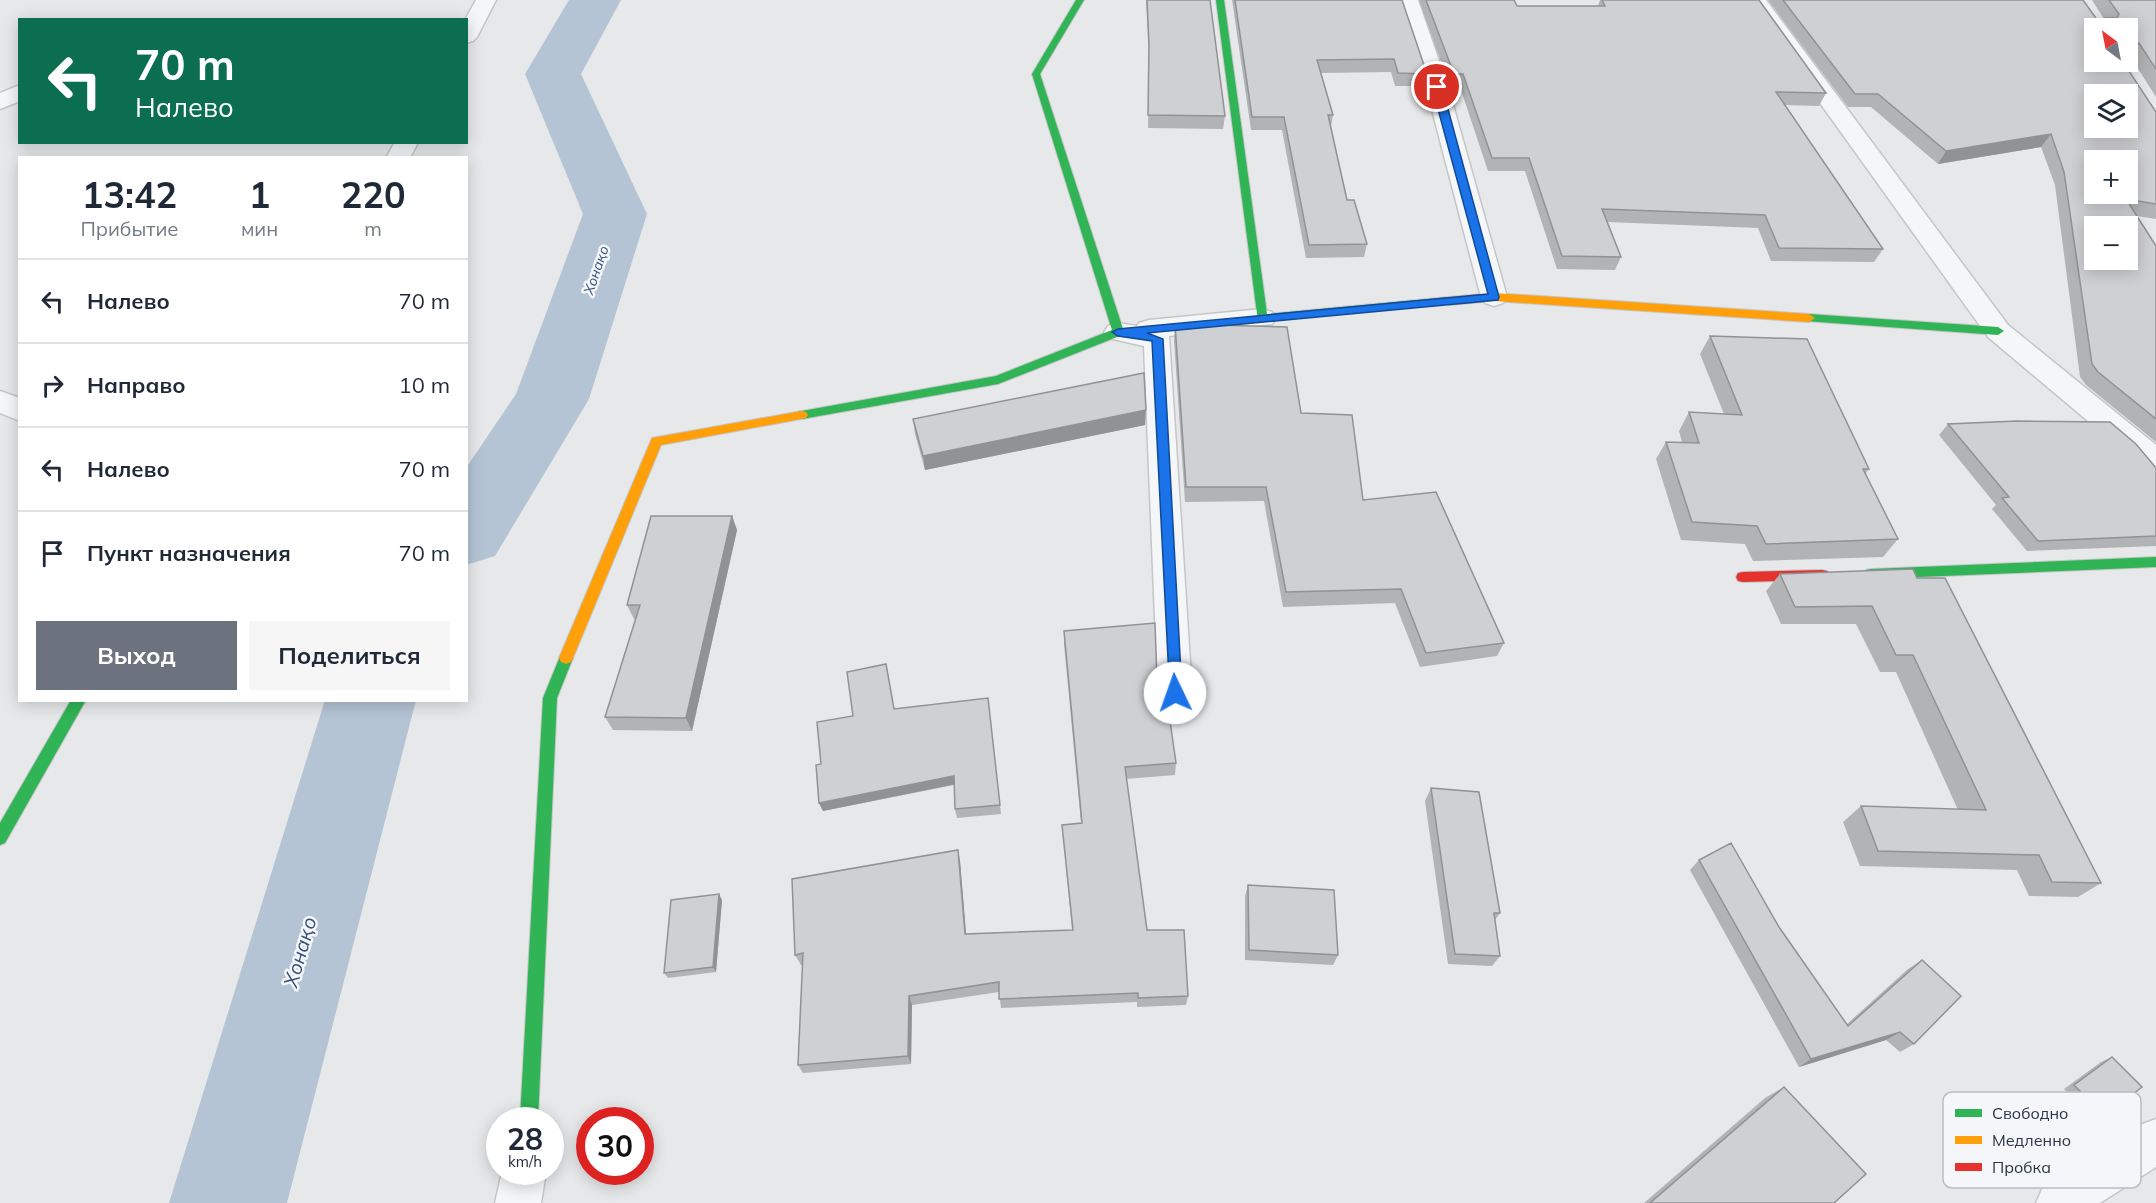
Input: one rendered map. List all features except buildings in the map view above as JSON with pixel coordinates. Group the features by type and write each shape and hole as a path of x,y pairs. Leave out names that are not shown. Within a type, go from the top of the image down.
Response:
{"street":[{"path":"468,33 486,0"},
{"path":"1080,0 1036,74 1118,332"},
{"path":"1220,0 1262,318"},
{"path":"1408,0 1437,87 1494,297"},
{"path":"1756,0 1998,331 2156,461"},
{"path":"0,102 18,93"},
{"path":"530,1107 549,698 656,441 998,380 1118,332 1494,297 1998,331"},
{"path":"1118,332 1157,339 1175,693"},
{"path":"0,401 18,410"},
{"path":"1862,574 2156,562"},
{"path":"1743,577 1838,575"},
{"path":"0,838 79,702"},
{"path":"2141,1151 2156,1141"},
{"path":"518,1203 521,1185"},
{"path":"2059,1203 2082,1188"}],"waterway":[{"name":"Хонақо","path":"468,531 552,399 615,214 553,74 595,0"},
{"name":"Хонақо","path":"228,1203 370,702"}],"traffic: fast":[{"path":"802,415 998,380 1118,332 1036,74 1080,0"},
{"path":"1220,0 1262,318 1449,301"},
{"path":"1809,318 1998,331"},
{"path":"1871,574 2156,562"},
{"path":"530,1107 550,698 566,658"},
{"path":"0,838 78,702"}],"traffic: slow":[{"path":"1449,301 1494,297 1809,318"},
{"path":"566,658 656,441 802,415"}],"traffic: jam":[{"path":"1743,577 1822,575"}],"route":[{"path":"1175,693 1157,339 1118,332 1494,297 1437,87"}]}
